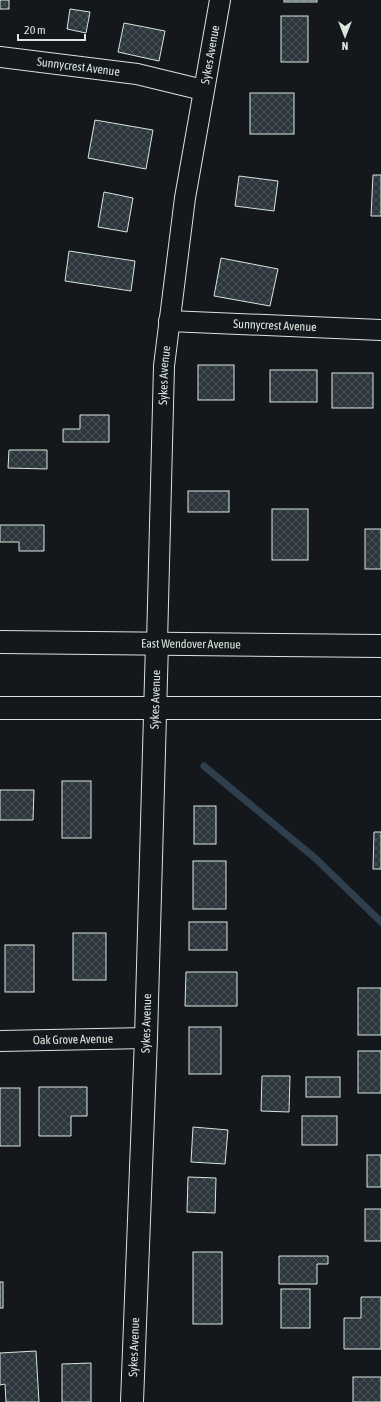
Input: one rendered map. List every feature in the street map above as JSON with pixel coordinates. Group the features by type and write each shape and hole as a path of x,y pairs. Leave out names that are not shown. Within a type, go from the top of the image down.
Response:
{"main road":[{"name":"East Wendover Avenue","path":"0,642 381,646"},
{"name":"Sykes Avenue","path":"132,1402 146,1038 156,643"},
{"path":"0,708 381,708"}],"street":[{"name":"Sykes Avenue","path":"156,643 164,366 185,198 220,0"},
{"name":"Sunnycrest Avenue","path":"0,57 137,74 203,90"},
{"name":"Sunnycrest Avenue","path":"169,321 381,330"},
{"name":"Oak Grove Avenue","path":"0,1041 146,1038"}],"building":[{"path":"0,0 9,0 9,9 0,9"},
{"path":"284,0 317,0 317,2 284,2"},
{"path":"70,9 90,12 86,33 67,29"},
{"path":"281,16 308,16 308,62 281,62"},
{"path":"124,23 165,31 159,61 118,52"},
{"path":"250,93 294,93 294,134 250,134"},
{"path":"95,120 153,130 146,169 88,158"},
{"path":"373,175 381,175 381,216 371,216"},
{"path":"239,176 278,181 274,211 235,206"},
{"path":"104,192 133,198 127,232 98,227"},
{"path":"69,251 135,261 131,291 65,281"},
{"path":"221,258 278,269 270,306 214,296"},
{"path":"198,365 234,365 234,400 198,400"},
{"path":"270,370 317,370 317,402 270,402"},
{"path":"332,373 373,373 373,408 332,408"},
{"path":"80,415 109,415 109,442 63,442 63,429 80,429"},
{"path":"9,450 47,450 47,469 8,468"},
{"path":"188,491 229,491 229,512 188,512"},
{"path":"272,509 308,509 308,560 272,560"},
{"path":"0,525 44,525 44,551 19,551 19,542 0,542"},
{"path":"365,529 381,529 381,569 365,569"},
{"path":"62,781 91,781 91,838 62,838"},
{"path":"0,790 34,790 33,820 0,820"},
{"path":"194,806 216,806 216,844 194,844"},
{"path":"374,832 381,832 381,869 373,869"},
{"path":"193,861 226,861 226,909 193,909"},
{"path":"189,922 227,922 227,950 189,950"},
{"path":"73,933 106,933 106,980 73,980"},
{"path":"5,945 34,945 34,992 5,992"},
{"path":"186,972 237,972 237,1006 185,1006"},
{"path":"358,988 381,988 381,1035 358,1035"},
{"path":"189,1027 221,1027 221,1074 189,1074"},
{"path":"358,1051 381,1051 381,1093 358,1093"},
{"path":"262,1076 290,1076 289,1112 261,1111"},
{"path":"306,1077 340,1077 340,1097 306,1097"},
{"path":"39,1087 87,1087 87,1116 71,1116 71,1136 39,1136"},
{"path":"0,1088 20,1088 20,1146 0,1146"},
{"path":"302,1116 337,1116 337,1145 302,1145"},
{"path":"193,1127 228,1130 225,1164 191,1162"},
{"path":"367,1155 381,1155 381,1187 367,1187"},
{"path":"188,1177 216,1178 215,1213 187,1212"},
{"path":"365,1209 381,1209 381,1241 365,1241"},
{"path":"193,1252 222,1252 222,1324 193,1324"},
{"path":"279,1256 328,1256 328,1264 317,1264 317,1284 279,1284"},
{"path":"0,1282 3,1282 3,1308 0,1308"},
{"path":"281,1289 310,1289 310,1328 281,1328"},
{"path":"361,1297 381,1297 381,1349 344,1349 344,1318 361,1318"},
{"path":"36,1351 39,1402 6,1402 5,1384 0,1385 0,1353"},
{"path":"91,1363 91,1402 62,1402 62,1364"},
{"path":"353,1377 381,1377 381,1402 353,1402"}],"waterway":[{"path":"204,766 315,858 381,922"}]}
